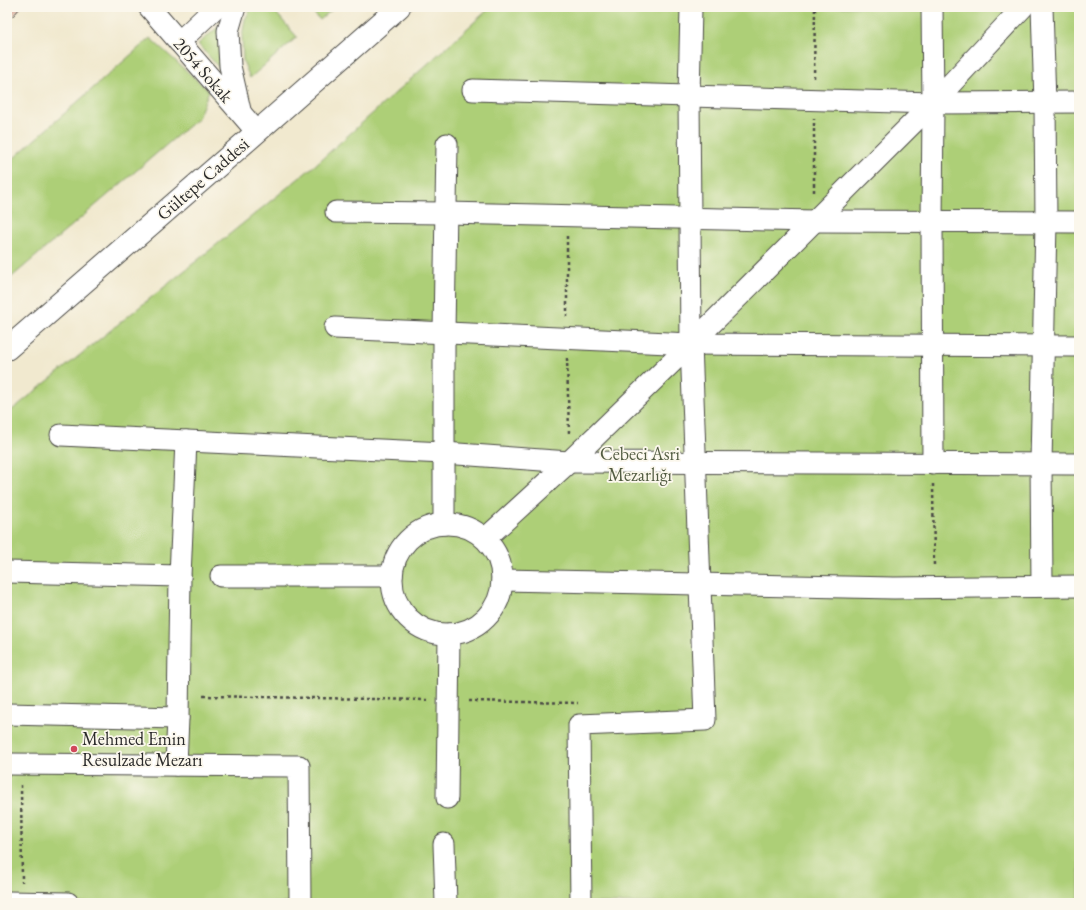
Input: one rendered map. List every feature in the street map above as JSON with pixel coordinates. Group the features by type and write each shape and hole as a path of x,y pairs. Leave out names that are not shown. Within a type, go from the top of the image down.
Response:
{"main road":[{"name":"Gültepe Caddesi","path":"7,349 399,7"}],"lane":[{"name":"2054 Sokak","path":"149,7 257,132"},
{"path":"179,42 216,7"},
{"path":"236,7 228,31 228,38 230,66 240,112"},
{"path":"581,903 579,725 705,720 696,463 690,344 689,96 691,7"},
{"path":"932,7 933,464"},
{"path":"486,538 569,462 690,344 933,103 1022,7"},
{"path":"1042,7 1045,103 1046,222 1041,463 1042,586"},
{"path":"474,90 933,103 1079,102"},
{"path":"444,524 444,332 447,144"},
{"path":"336,212 814,221 1079,222"},
{"path":"335,328 690,344 1079,346"},
{"path":"61,435 444,453 569,462 1079,464"},
{"path":"176,765 180,576 186,441"},
{"path":"453,523 471,528 486,538 497,553 503,571 502,590 496,607 483,621 467,631 449,634 430,632 414,623 401,610 394,594 392,576 396,558 405,543 418,531 435,524 444,524 453,523"},
{"path":"7,572 180,576"},
{"path":"221,576 392,576"},
{"path":"502,580 886,587 1079,586"},
{"path":"447,798 449,634"},
{"path":"7,714 178,718"},
{"path":"14,764 299,766 300,903"},
{"path":"444,844 446,903"},
{"path":"7,902 68,903"}],"path":[{"path":"933,464 934,587"},
{"path":"203,696 582,703"},
{"path":"14,764 22,903"}],"green space":[{"path":"252,7 271,7 297,37 250,78 243,61 242,37 245,19"},
{"path":"308,7 335,7 320,20"},
{"name":"Cebeci Asri Mezarlığı","path":"491,7 1079,7 1079,903 7,903 7,414 314,166"},
{"path":"224,22 228,78 198,44"},
{"path":"150,38 209,91 198,118 7,281 7,164"}],"building":[{"path":"7,7 21,7 12,17 7,13"}],"place":[{"name":"Mehmed Emin Resulzade Mezarı","path":"74,749"}]}
